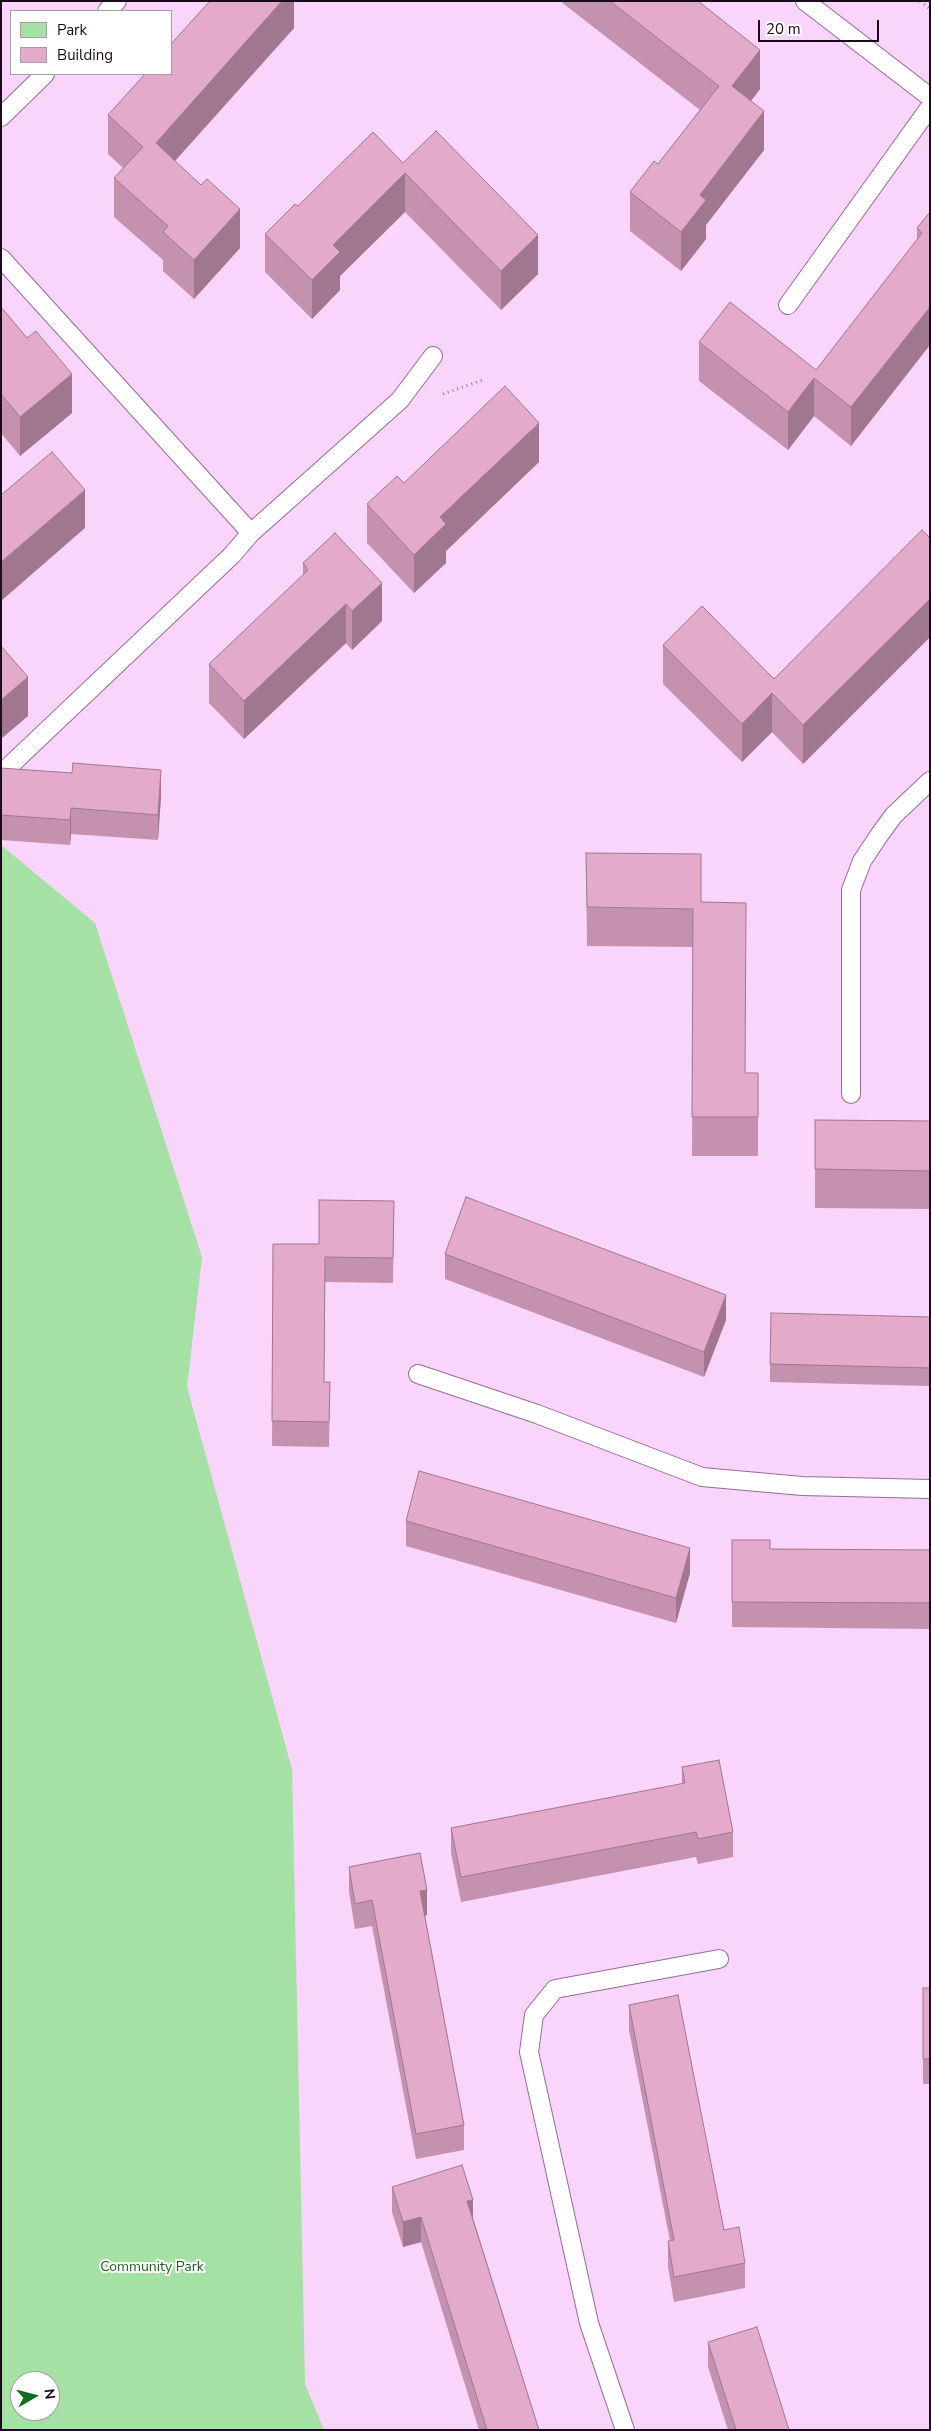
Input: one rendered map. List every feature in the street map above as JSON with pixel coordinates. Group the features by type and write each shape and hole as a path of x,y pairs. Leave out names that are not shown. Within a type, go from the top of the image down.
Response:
{"lane":[{"path":"108,10 117,1"},
{"path":"805,1 930,96"},
{"path":"1,117 44,75"},
{"path":"788,305 930,107"},
{"path":"1,258 251,533"},
{"path":"1,774 232,554 251,533 400,400 433,356"},
{"path":"851,1094 851,890 862,861 880,834 894,815 930,781"},
{"path":"418,1374 537,1414 702,1478 802,1486 930,1489"},
{"path":"625,2430 589,2323 529,2052 534,2015 555,1989 719,1959"}],"path":[{"path":"920,1 930,9"}],"green space":[{"name":"Community Park","path":"1,845 95,923 202,1257 187,1387 292,1769 305,2384 324,2430 1,2430"}],"building":[{"path":"210,1 282,1 156,143 201,185 207,179 240,209 194,260 163,232 168,226 114,178 143,147 108,115 144,75 172,75 172,43"},
{"path":"610,1 698,1 760,50 732,86 764,111 700,195 706,200 681,232 630,192 654,161 658,164 719,86"},
{"path":"436,131 538,235 501,271 405,173 333,245 340,252 312,280 265,234 295,204 298,206 373,132 403,163"},
{"path":"930,212 930,307 851,407 814,378 788,412 699,342 730,302 816,370 922,233 917,228"},
{"path":"1,307 27,338 36,331 72,374 20,417 1,394"},
{"path":"505,386 539,423 440,517 446,524 414,555 367,504 397,476 404,483"},
{"path":"52,452 85,490 1,562 1,495"},
{"path":"922,530 930,538 930,599 803,725 772,693 742,724 663,645 702,606 774,679"},
{"path":"335,533 382,583 352,611 346,604 244,701 209,664 308,570 303,563"},
{"path":"1,646 28,677 1,700"},
{"path":"73,763 161,770 158,815 71,808 70,820 1,815 1,768 72,773"},
{"path":"586,853 701,854 701,902 746,903 745,1073 758,1073 758,1117 692,1117 693,909 587,907"},
{"path":"815,1120 930,1121 930,1171 815,1169"},
{"path":"466,1197 726,1295 704,1352 445,1254"},
{"path":"319,1200 394,1201 393,1258 325,1257 324,1382 330,1382 329,1422 272,1421 273,1244 319,1244"},
{"path":"771,1313 930,1317 930,1368 770,1364"},
{"path":"419,1471 690,1548 676,1598 406,1521"},
{"path":"732,1540 770,1540 770,1549 930,1550 930,1603 732,1602"},
{"path":"719,1760 733,1832 698,1839 696,1832 461,1877 451,1828 685,1783 682,1767"},
{"path":"420,1853 427,1890 420,1891 464,2125 416,2134 372,1900 355,1904 349,1867"},
{"path":"923,1988 930,1988 930,2059 923,2059"},
{"path":"678,1995 724,2230 739,2227 745,2263 674,2277 668,2241 674,2240 629,2005"},
{"path":"462,2165 473,2200 467,2201 539,2430 487,2430 421,2217 403,2222 392,2187"},
{"path":"757,2327 789,2430 736,2430 708,2342"}]}
